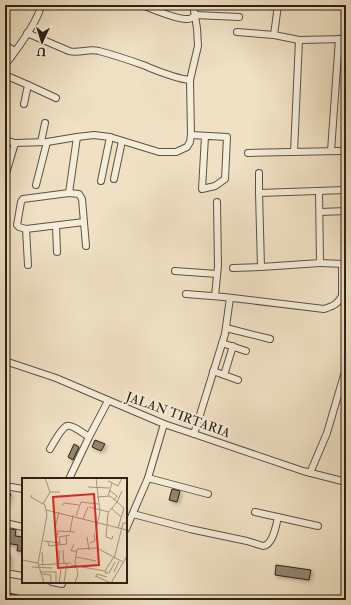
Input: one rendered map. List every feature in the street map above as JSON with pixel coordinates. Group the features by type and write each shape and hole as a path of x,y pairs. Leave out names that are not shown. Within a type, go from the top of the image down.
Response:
{"street":[{"path":"5,65 27,33 39,12 41,5"},
{"path":"142,5 184,20 195,15 239,17"},
{"path":"5,140 15,143 44,142 94,135 110,137 159,152 176,152 187,147 190,142 191,135 190,80 198,46 193,5"},
{"path":"274,34 278,5"},
{"path":"237,32 274,34 299,40 346,39"},
{"path":"27,33 69,51 98,51 175,77 190,80"},
{"path":"331,151 339,39"},
{"path":"294,152 299,40"},
{"path":"5,45 15,51"},
{"path":"5,75 56,98"},
{"path":"24,104 28,85"},
{"path":"36,185 44,142 45,123"},
{"path":"191,135 227,137 225,179 220,184 202,189 205,136"},
{"path":"69,193 77,137"},
{"path":"101,181 110,137"},
{"path":"114,179 122,141"},
{"path":"5,177 15,143"},
{"path":"248,153 340,151"},
{"path":"259,173 261,267"},
{"path":"259,193 346,190"},
{"path":"319,191 320,263"},
{"path":"84,222 26,228 19,227 17,225 21,202 23,199 69,193 79,194 82,196 86,246"},
{"path":"215,296 218,266 217,202"},
{"path":"320,212 346,211"},
{"path":"56,226 57,252"},
{"path":"26,228 28,265"},
{"path":"186,294 324,309 333,306 342,296 344,264 320,263 233,268"},
{"path":"175,271 217,274"},
{"path":"194,434 226,328 230,298"},
{"path":"226,328 270,338"},
{"path":"222,343 246,351"},
{"path":"224,375 232,346"},
{"name":"JALAN TIRTARIA","path":"5,361 56,378 164,424 310,473 346,482"},
{"path":"310,473 327,433 346,368"},
{"path":"213,371 238,380"},
{"path":"69,478 108,401"},
{"path":"127,527 148,478 164,424"},
{"path":"50,449 66,426 75,428 89,437"},
{"path":"148,478 208,494"},
{"path":"5,486 22,489"},
{"path":"255,512 318,526"},
{"path":"133,514 263,546 266,546 270,541 275,531 278,517"},
{"path":"5,523 22,528"},
{"path":"5,573 22,576"},
{"path":"57,583 62,584"}],"building":[{"path":"95,440 105,444 101,451 92,447"},
{"path":"74,444 79,447 73,460 68,457"},
{"path":"172,489 180,491 177,502 169,500"},
{"path":"5,491 11,494 5,508"},
{"path":"6,528 16,530 15,536 22,537 22,551 17,551 18,545 5,543"},
{"path":"5,555 10,555 9,569 5,569"},
{"path":"276,565 311,570 309,580 275,575"},
{"path":"8,593 32,598 32,600 7,600"}]}
